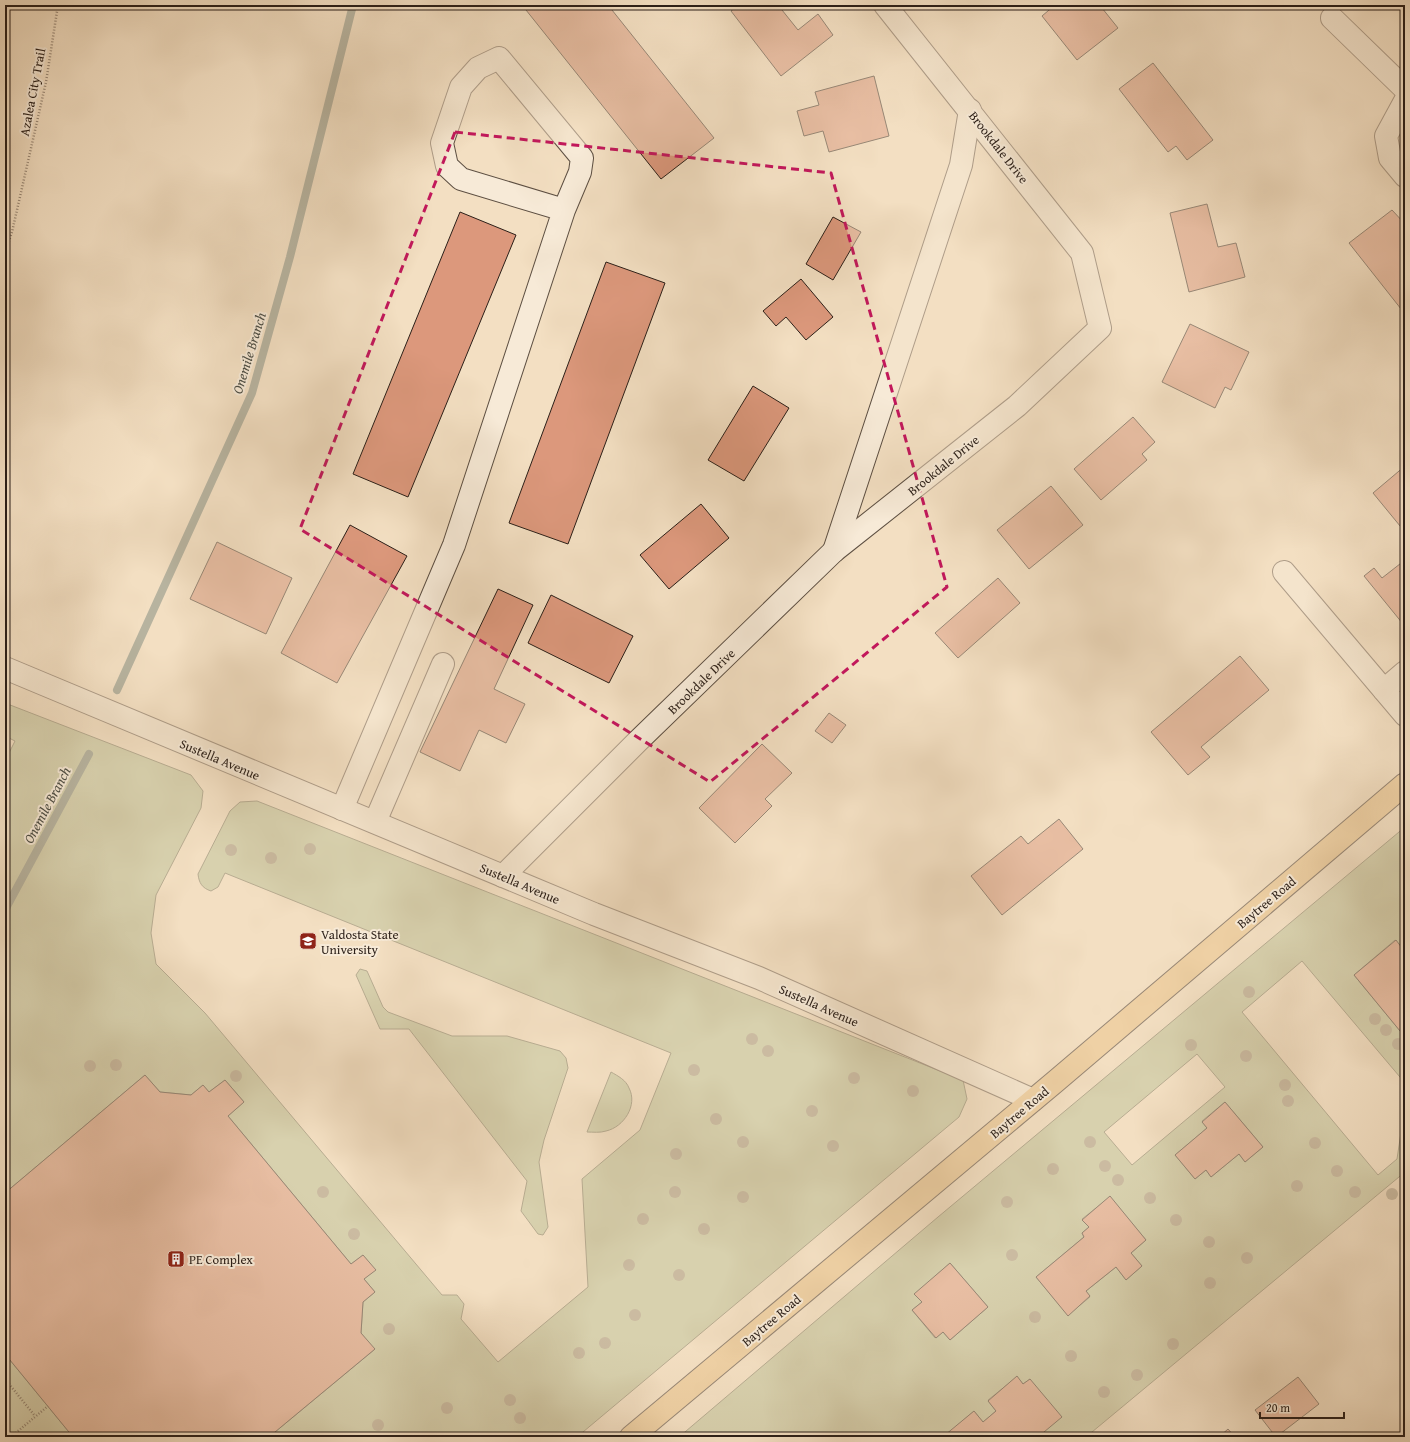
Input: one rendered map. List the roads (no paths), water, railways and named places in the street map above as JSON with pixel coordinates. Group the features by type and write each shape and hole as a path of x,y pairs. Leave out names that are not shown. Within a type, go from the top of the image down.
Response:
{"main road":[{"name":"Baytree Road","path":"631,1437 1033,1100 1405,784"}],"street":[{"name":"Brookdale Drive","path":"502,876 639,740 834,551 1017,406 1100,328 1082,253 970,110 885,5"},
{"path":"1332,18 1405,89"},
{"path":"342,809 454,545 564,210 580,172 582,158 499,58 478,68 461,87 442,143 447,166 461,180 564,210"},
{"path":"1405,101 1386,136 1390,158 1405,176"},
{"path":"834,551 961,165 970,110"},
{"path":"1284,572 1405,715"},
{"path":"375,822 443,664"},
{"name":"Sustella Avenue","path":"5,668 502,876 759,978 1033,1100"},
{"path":"1384,690 1405,672"}],"waterway":[{"name":"Onemile Branch","path":"117,690 252,393 290,257 353,5"},
{"name":"Onemile Branch","path":"5,910 89,754"}],"place":[{"name":"Valdosta State University","path":"308,941"},
{"name":"PE Complex","path":"176,1259"}]}
